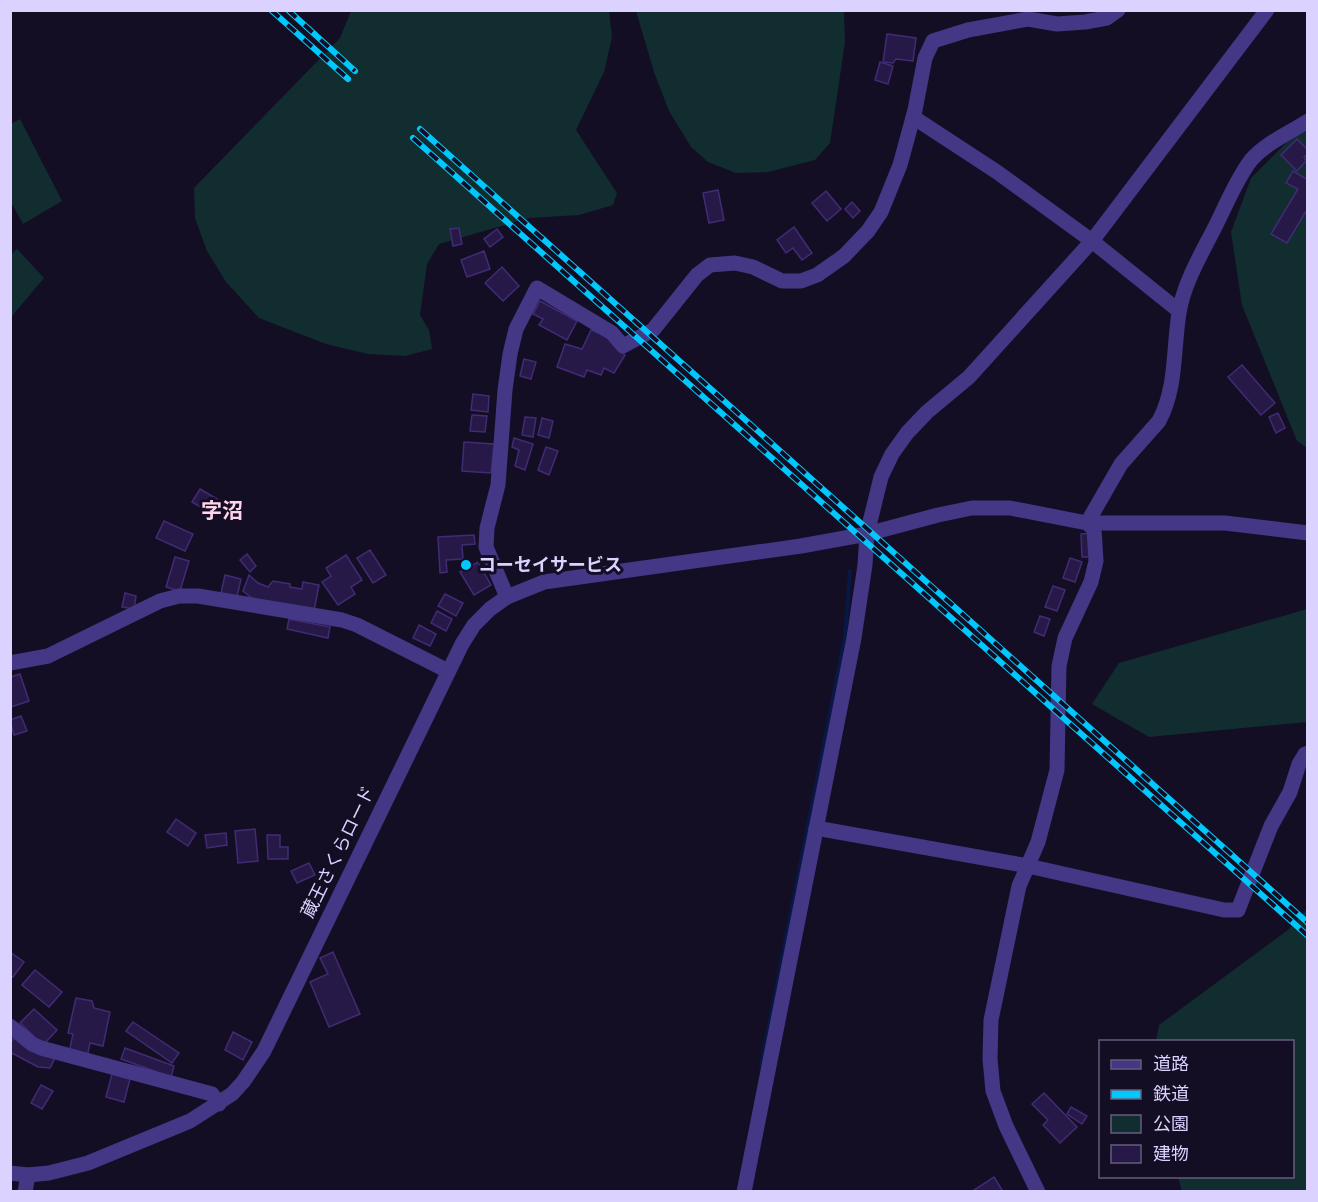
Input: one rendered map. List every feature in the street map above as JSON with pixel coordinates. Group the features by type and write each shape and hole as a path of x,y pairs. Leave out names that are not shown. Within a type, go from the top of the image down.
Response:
{"street":[{"path":"507,597 486,548 487,528 498,485 510,354 516,329 537,288 612,333 623,346 653,330 697,275 710,266 735,263 753,267 782,281 801,280 817,275 844,256 868,231 881,212 900,165 925,58 933,41 968,30 1028,19 1057,24 1085,22 1107,18 1118,10"},
{"path":"744,1191 854,638 866,564 867,534 882,477 892,454 907,433 927,412 969,377 1092,242 1267,10"},
{"path":"913,117 997,172 1092,242 1179,311"},
{"path":"1038,1191 1006,1126 993,1091 990,1059 991,1020 1019,886 1038,842 1057,770 1059,666 1065,638 1091,582 1096,561 1094,529 1087,523 1121,464 1159,421 1163,413 1173,381 1179,311 1201,252 1234,187 1252,160 1267,146 1308,121"},
{"name":"蔵王さくらロード","path":"10,1173 28,1175 49,1173 88,1163 190,1121 219,1104 243,1082 264,1051 448,671 474,625 490,609 523,589 564,577 801,546 867,534 972,508 1010,508 1087,523 1225,523 1308,533"},
{"path":"10,663 48,656 160,601 179,596 198,596 342,620 357,625 448,671"},
{"path":"816,828 1028,866 1224,910 1238,910 1271,826 1290,792 1299,764 1308,753"},
{"path":"10,1026 32,1044 41,1048 212,1094 219,1104"},
{"path":"25,1191 28,1175"}],"green space":[{"path":"351,11 609,11 612,37 604,72 576,130 617,193 613,205 579,215 529,218 439,244 427,264 420,315 429,330 432,349 405,356 368,354 326,344 259,318 226,282 207,251 195,218 194,188 340,38"},
{"path":"636,11 844,11 845,42 830,143 815,160 768,172 736,173 708,162 691,147 669,111 654,72"},
{"path":"20,119 62,201 23,224 11,202 11,124"},
{"path":"1307,130 1307,448 1297,441 1242,305 1231,232 1251,178 1290,139"},
{"path":"17,249 44,278 11,317 11,255"},
{"path":"1307,609 1307,722 1149,737 1092,704 1119,663"},
{"path":"1307,909 1307,1191 1182,1191 1178,1178 1294,1178 1294,1040 1156,1040 1159,1025 1288,930"}],"building":[{"path":"887,34 916,38 913,61 896,59 893,63 883,62"},
{"path":"880,62 893,66 888,84 875,80"},
{"path":"1297,139 1308,150 1308,154 1304,157 1306,161 1297,171 1281,155"},
{"path":"1293,171 1308,180 1308,208 1287,243 1271,234 1298,189 1286,183"},
{"path":"718,190 724,220 709,223 703,193"},
{"path":"826,191 841,209 827,221 812,203"},
{"path":"852,202 860,211 853,218 845,209"},
{"path":"794,227 812,253 802,260 793,248 786,253 777,240"},
{"path":"459,228 462,244 453,246 450,229"},
{"path":"497,229 503,237 490,247 484,239"},
{"path":"484,251 490,269 467,277 461,260"},
{"path":"502,267 519,286 503,301 485,283"},
{"path":"540,301 577,321 567,340 539,325 543,319 533,314"},
{"path":"591,330 610,337 625,355 614,373 604,368 601,375 587,370 584,377 557,367 565,344 582,349"},
{"path":"524,359 536,362 531,379 520,376"},
{"path":"1242,365 1275,403 1261,415 1228,377"},
{"path":"473,394 489,396 488,412 471,410"},
{"path":"1278,413 1285,428 1276,433 1269,417"},
{"path":"472,415 487,416 485,432 470,431"},
{"path":"525,417 536,418 533,437 522,435"},
{"path":"542,418 553,421 549,438 538,435"},
{"path":"514,438 533,444 525,470 515,466 519,450 512,447"},
{"path":"464,442 494,444 491,473 462,471"},
{"path":"546,447 558,451 549,475 538,470"},
{"path":"200,489 224,503 216,516 192,502"},
{"path":"164,521 193,534 185,551 156,538"},
{"path":"1092,533 1093,557 1082,557 1081,534"},
{"path":"474,535 475,544 462,545 463,559 446,560 447,572 440,573 438,537"},
{"path":"370,550 386,575 373,583 357,558"},
{"path":"247,554 256,566 250,572 240,560"},
{"path":"346,555 362,580 351,587 355,594 338,605 322,582 331,576 326,568"},
{"path":"175,557 189,561 180,591 166,587"},
{"path":"1070,558 1082,562 1075,582 1063,578"},
{"path":"478,562 491,585 474,595 460,572"},
{"path":"225,575 241,579 237,597 221,593"},
{"path":"249,575 258,583 268,587 273,581 302,589 303,582 319,585 314,611 253,599 243,591"},
{"path":"1053,586 1065,590 1057,611 1045,607"},
{"path":"125,593 136,596 134,609 122,607"},
{"path":"445,594 463,603 456,616 438,606"},
{"path":"437,611 452,619 446,631 431,623"},
{"path":"1040,616 1050,619 1044,636 1034,632"},
{"path":"289,619 330,627 328,638 287,629"},
{"path":"419,625 436,634 430,646 413,638"},
{"path":"20,674 29,701 11,707 10,677"},
{"path":"21,716 27,731 14,735 10,720"},
{"path":"176,819 196,833 188,846 167,832"},
{"path":"255,829 258,861 238,863 235,831"},
{"path":"226,833 227,845 207,848 205,835"},
{"path":"267,835 280,835 280,847 288,847 288,859 268,859"},
{"path":"309,863 315,875 297,883 291,871"},
{"path":"10,952 24,962 13,977 10,975"},
{"path":"333,952 360,1014 329,1027 310,982 328,974 320,958"},
{"path":"35,970 62,992 49,1007 22,985"},
{"path":"76,998 92,1001 94,1008 110,1012 103,1046 90,1043 87,1057 69,1053 73,1034 68,1033"},
{"path":"34,1009 57,1030 43,1045 20,1023"},
{"path":"133,1022 179,1053 172,1063 126,1031"},
{"path":"233,1032 252,1042 243,1060 225,1050"},
{"path":"14,1038 55,1058 50,1068 38,1067 10,1052 10,1043"},
{"path":"125,1048 174,1066 171,1077 121,1059"},
{"path":"112,1074 130,1079 124,1102 106,1097"},
{"path":"41,1085 53,1091 42,1109 31,1103"},
{"path":"1044,1093 1077,1127 1060,1143 1043,1125 1048,1120 1032,1104"},
{"path":"1071,1107 1087,1116 1082,1124 1067,1114"},
{"path":"994,1177 1002,1190 999,1192 971,1192"}],"waterway":[{"path":"761,1066 845,636 850,571"}],"railway":[{"path":"271,10 348,79"},
{"path":"288,10 355,71"},
{"path":"420,129 1308,923"},
{"path":"413,138 1308,936"}],"place":[{"name":"コーセイサービス","path":"466,565"}],"district":[{"name":"字沼","path":"222,511"}]}
